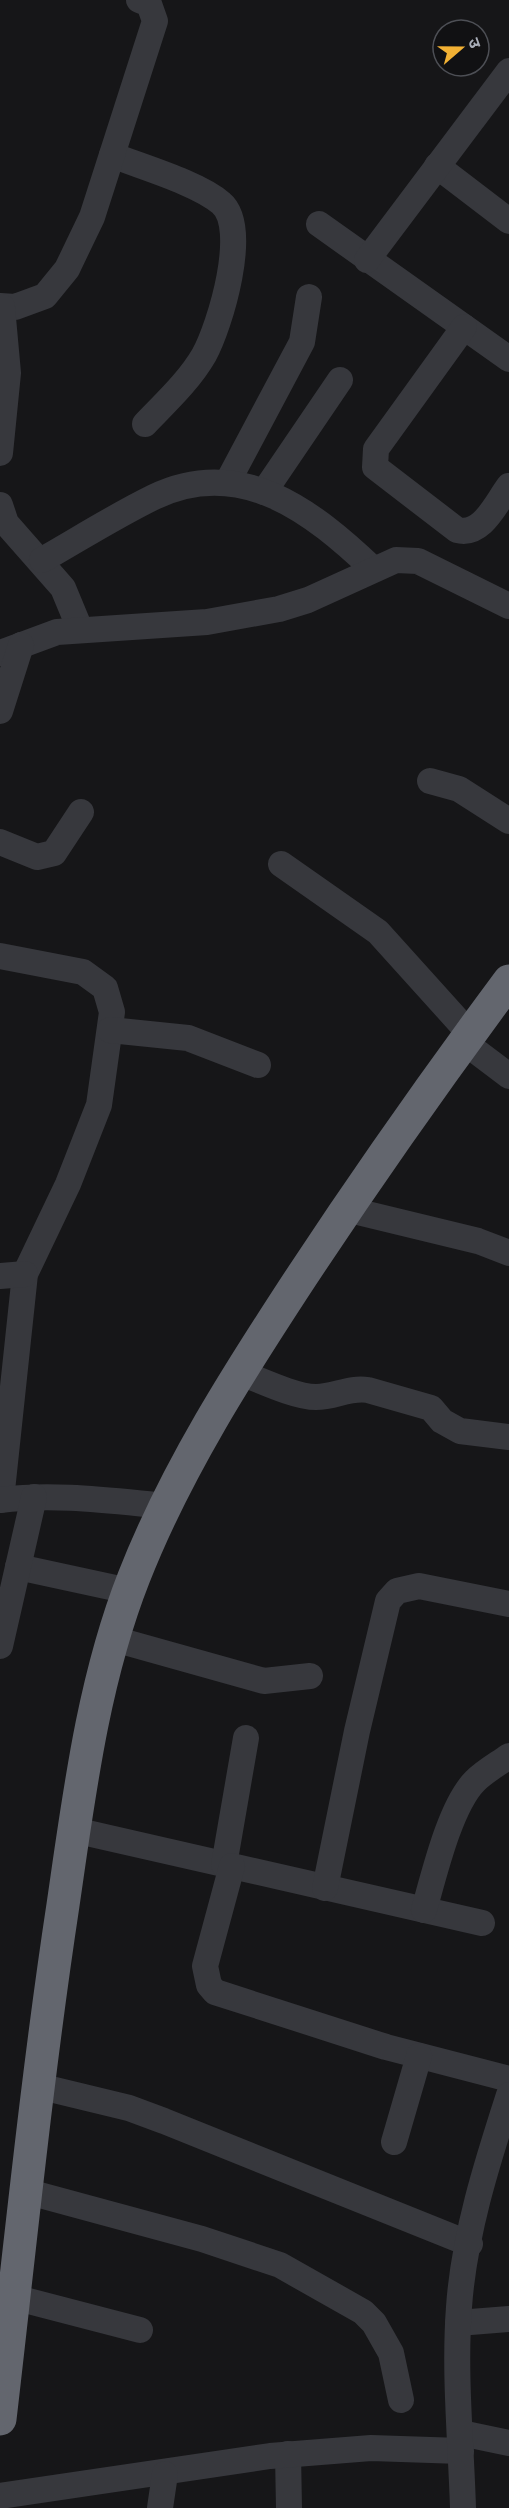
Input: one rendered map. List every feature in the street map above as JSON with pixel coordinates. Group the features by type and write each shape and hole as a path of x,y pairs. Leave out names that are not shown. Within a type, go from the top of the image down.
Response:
{"highway":[{"path":"0,2419 16,2212 38,2086 74,1830 93,1717 129,1591 167,1506 239,1372 346,1209 509,981"}],"street":[{"path":"0,453 8,373 1,307 32,303 45,296 67,269 92,217 155,21 148,4 139,0"},
{"path":"367,260 509,71"},
{"path":"112,155 207,194 228,210 233,224 233,254 213,332 204,353 176,391 145,424"},
{"path":"437,166 509,220"},
{"path":"319,224 509,359"},
{"path":"227,483 303,342 309,297"},
{"path":"464,327 376,449 375,467 457,530 464,532 471,532 480,526 509,486"},
{"path":"264,492 340,380"},
{"path":"42,560 155,496 176,489 227,483 290,501 316,518 373,569"},
{"path":"2,518 42,560 63,588 80,629"},
{"path":"0,711 10,649 57,632 166,626 247,617 308,600 396,560 418,561 509,606"},
{"path":"430,781 459,789 509,821"},
{"path":"0,842 28,854 46,856 60,847 81,812"},
{"path":"281,864 378,932 467,1038 509,1076"},
{"path":"0,956 62,966 83,972 96,980 110,999 112,1012 99,1105 68,1184 25,1274 0,1500 34,1497 75,1498 167,1506"},
{"path":"110,1030 188,1038 258,1065"},
{"path":"346,1209 478,1241 509,1253"},
{"path":"0,1276 25,1274"},
{"path":"239,1372 311,1397 328,1396 358,1388 368,1390 431,1408 442,1421 460,1431 509,1437"},
{"path":"0,1646 34,1497"},
{"path":"18,1567 129,1591"},
{"path":"325,1888 357,1731 388,1601 397,1591 419,1586 509,1604"},
{"path":"114,1639 264,1681 310,1676"},
{"path":"246,1738 228,1865 205,1966 209,1985 215,1992 418,2056 509,2079"},
{"path":"424,1910 447,1834 462,1797 475,1781 509,1756"},
{"path":"74,1830 482,1923"},
{"path":"394,2142 418,2056"},
{"path":"38,2086 119,2106 164,2121 470,2244"},
{"path":"463,2508 458,2324 470,2244 499,2156 509,2095"},
{"path":"16,2212 202,2238 280,2265 363,2312 375,2323 391,2353 401,2400"},
{"path":"8,2303 140,2330"},
{"path":"458,2324 509,2319"},
{"path":"0,2496 165,2474 288,2454 461,2442 509,2442"},
{"path":"288,2454 290,2508"},
{"path":"160,2508 165,2474"}]}
